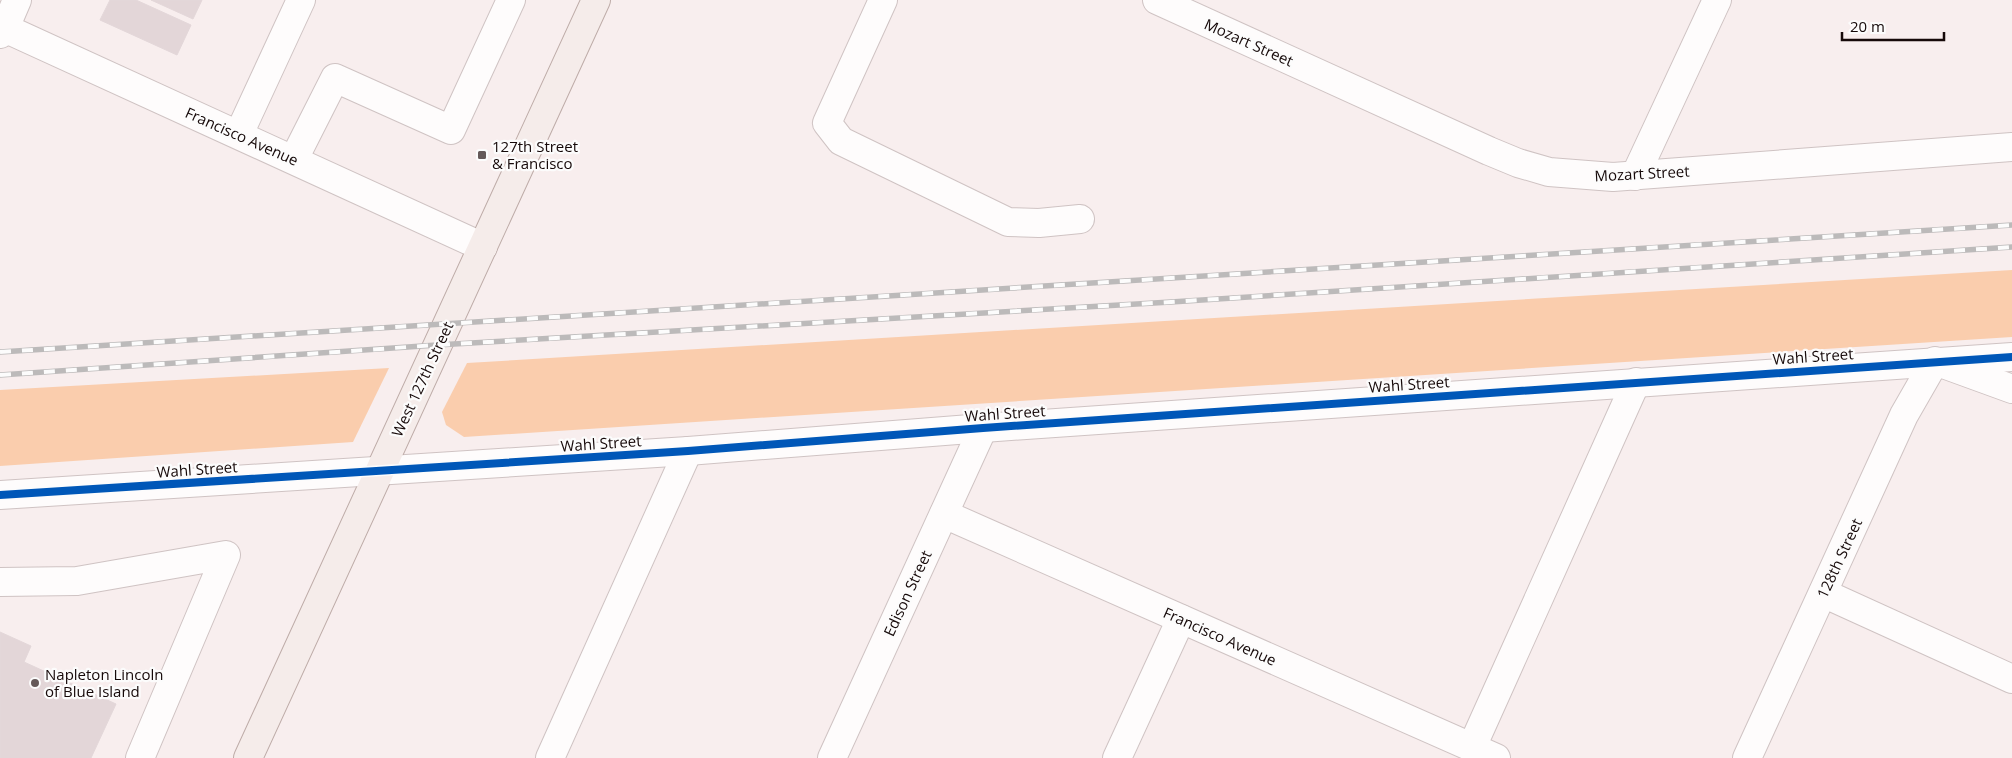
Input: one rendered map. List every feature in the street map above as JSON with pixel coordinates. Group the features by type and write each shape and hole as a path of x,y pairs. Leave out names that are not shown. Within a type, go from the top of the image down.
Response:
{"main road":[{"name":"West 127th Street","path":"248,758 596,0"}],"street":[{"path":"2,29 17,0"},
{"path":"238,134 301,0"},
{"path":"294,159 335,78 451,130 511,0"},
{"path":"882,0 827,123 841,141 1008,222 1039,223 1080,220"},
{"name":"Mozart Street","path":"1157,0 1518,163 1549,172 1580,176 1635,176 2012,147"},
{"path":"1635,176 1717,0"},
{"name":"Francisco Avenue","path":"2,29 294,159 483,247"},
{"name":"Wahl Street","path":"0,495 688,451 983,428 2012,357"},
{"path":"1935,361 2012,389"},
{"name":"128th Street","path":"1747,758 1904,415 1935,361"},
{"path":"1472,747 1636,382"},
{"name":"Edison Street","path":"832,758 983,428"},
{"path":"550,758 688,451"},
{"name":"Francisco Avenue","path":"944,514 1496,758"},
{"path":"0,582 77,580 226,555 140,758"},
{"path":"1823,593 2012,679"},
{"path":"1117,758 1181,619"}],"shaded area":[{"path":"2012,270 2012,337 464,437 446,425 442,412 467,363"},
{"path":"389,368 353,442 0,466 0,390"}],"building":[{"path":"110,0 136,0 191,25 177,55 100,20"},
{"path":"151,0 202,0 193,19"},
{"name":"Napleton Lincoln of Blue Island","path":"0,632 31,646 24,662 116,704 91,758 0,758"}],"railway":[{"path":"0,352 2012,225"},
{"path":"0,375 437,345 1171,302 2012,247"}],"cycle path":[{"path":"0,495 688,451 983,428 2012,357"}],"place":[{"name":"127th Street & Francisco","path":"482,155"},
{"name":"Napleton Lincoln of Blue Island","path":"35,683"}]}
